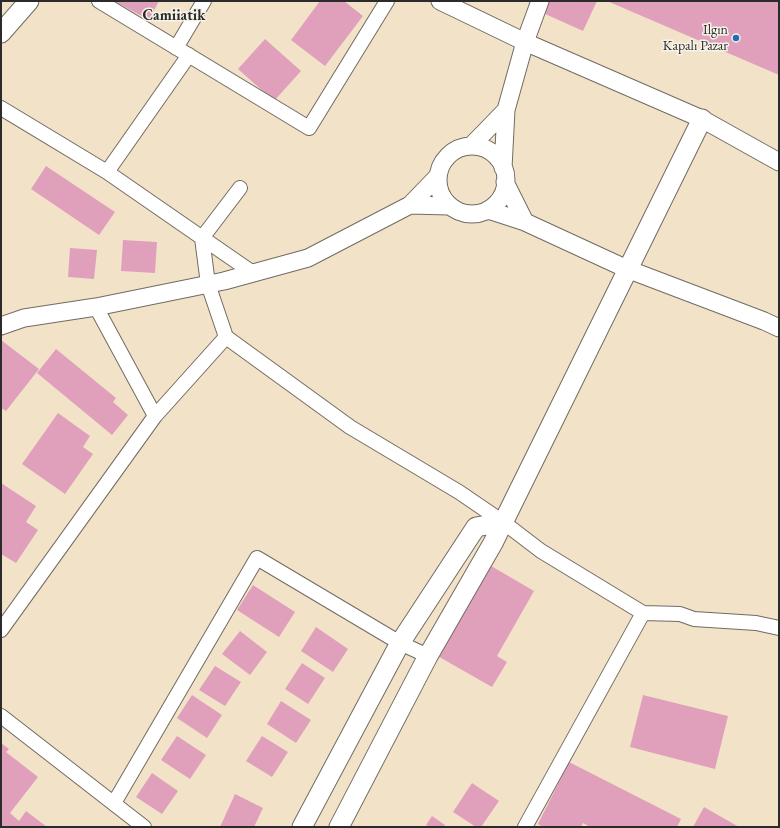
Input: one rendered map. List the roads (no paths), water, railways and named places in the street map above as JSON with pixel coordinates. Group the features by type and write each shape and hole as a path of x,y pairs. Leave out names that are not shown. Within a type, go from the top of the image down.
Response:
{"main road":[{"path":"1,33 28,1"},
{"path":"339,827 428,656 493,542 702,120"},
{"path":"302,827 400,643 476,526 503,522"}],"street":[{"path":"99,1 309,128 387,1"},
{"path":"176,48 204,1"},
{"path":"440,1 524,42 702,120 779,162"},
{"path":"438,176 439,192 449,206 463,214 480,214 488,210 494,206 504,192 506,110 524,42 540,1"},
{"path":"106,172 189,55"},
{"path":"1,108 106,172 253,273"},
{"path":"472,146 506,110"},
{"path":"1,326 24,318 96,307 208,284 308,258 410,205 438,176 444,160 456,149 472,146 488,149 500,161 504,175 524,222"},
{"path":"240,188 202,238 208,284 226,337 350,427 459,492 503,522 541,551 643,613 680,614 694,619 756,623 779,628"},
{"path":"410,205 449,206"},
{"path":"488,210 524,222 627,269 779,328"},
{"path":"96,307 155,416"},
{"path":"1,630 155,416 226,337"},
{"path":"114,803 257,558 400,643 428,656"},
{"path":"525,827 643,613"},
{"path":"1,716 144,827"}],"place":[{"name":"Ilgın Kapalı Pazar","path":"736,38"}],"district":[{"name":"Camiiatik","path":"174,16"}]}
